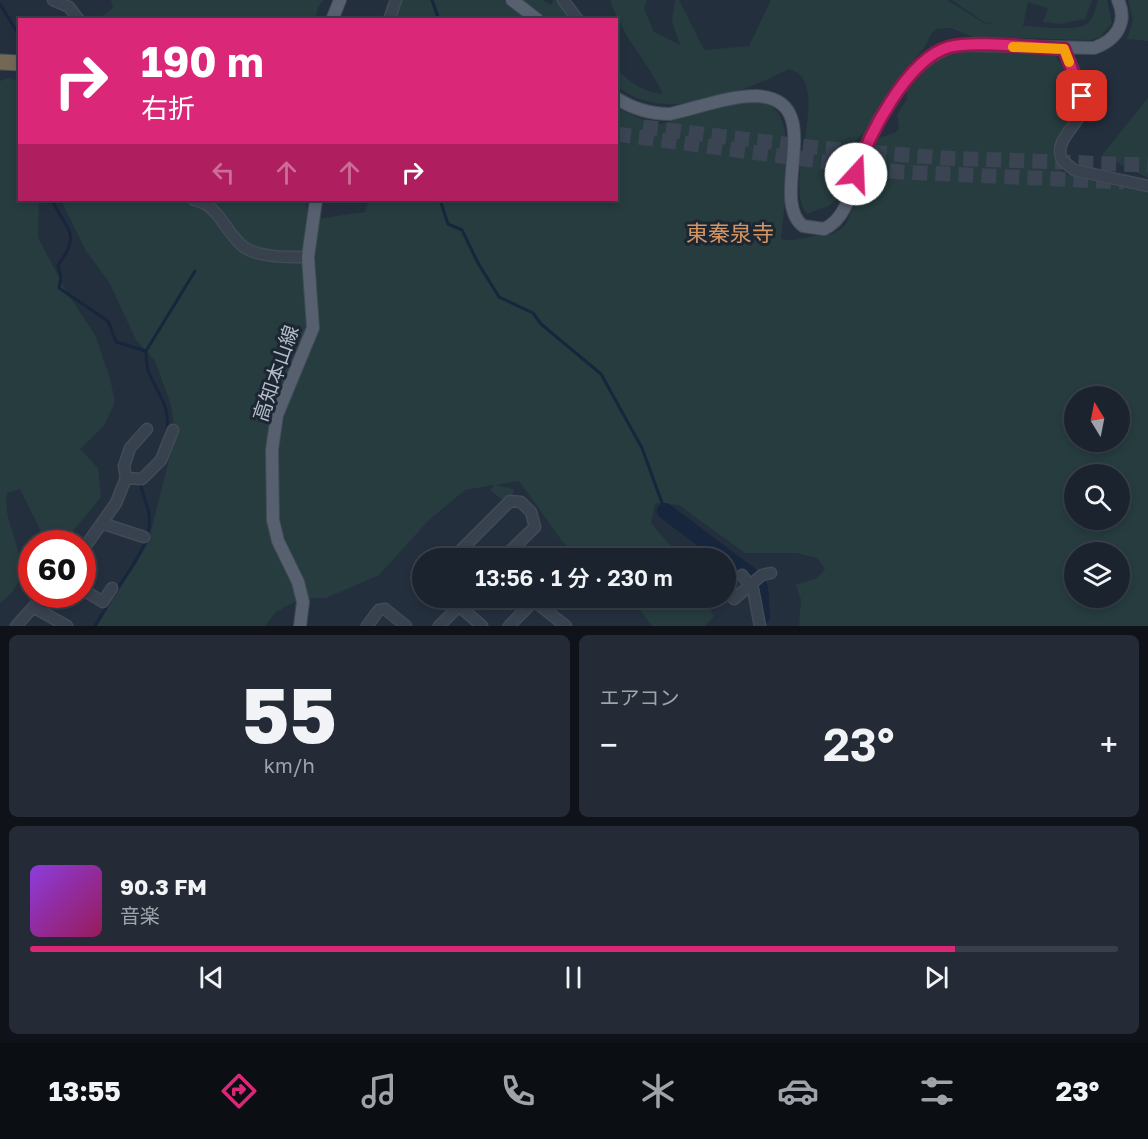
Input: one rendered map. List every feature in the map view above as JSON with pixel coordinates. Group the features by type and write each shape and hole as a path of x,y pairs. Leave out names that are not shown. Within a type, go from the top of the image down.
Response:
{"highway":[{"path":"0,62 18,63"},
{"path":"0,72 18,73"}],"main road":[{"path":"333,18 340,0"},
{"path":"512,0 535,18"},
{"path":"618,99 628,105 658,114 670,114 753,96 778,103 787,111 793,122 795,136 791,208 804,226 824,229 840,217 875,128 897,94 934,54 951,46 962,45 1094,48 1114,36 1120,28 1122,16 1118,0"},
{"name":"高知本山線","path":"301,626 303,602 298,582 278,541 273,520 272,450 277,415 313,328 308,256 316,201"}],"street":[{"path":"53,0 69,7 77,18"},
{"path":"390,18 396,0"},
{"path":"563,0 576,18"},
{"path":"1064,49 1082,96 1082,109 1061,145 1062,160 1074,170 1148,186"},
{"path":"198,201 208,204 239,242 252,251 308,256"},
{"path":"135,479 124,466 130,448 147,429"},
{"path":"96,534 135,479 161,460 173,430"},
{"path":"463,548 510,501 521,502 531,512 535,527 513,548"},
{"path":"104,524 144,537"},
{"path":"750,579 771,573"},
{"path":"736,596 746,589 750,579"},
{"path":"750,579 760,626"},
{"path":"96,598 103,602 112,588"},
{"path":"16,626 32,608"},
{"path":"35,608 67,626"},
{"path":"439,626 454,608"},
{"path":"467,608 482,626"},
{"path":"509,626 527,608"},
{"path":"546,608 566,626"},
{"path":"367,626 379,610 385,609 406,626"},
{"path":"301,626 306,626"}],"green space":[{"path":"111,0 323,0 318,7 315,18 99,18 113,8"},
{"path":"399,0 503,0 528,18 395,18"},
{"path":"522,0 542,0 551,5 553,0 561,0 575,18 548,18"},
{"path":"610,0 647,0 644,8 654,32 680,45 672,22 675,0 679,0 704,50 749,46 771,0 947,0 984,23 995,24 984,22 952,0 1092,0 1085,19 1060,24 1043,22 1048,8 1028,2 1023,26 1058,28 1084,25 1089,22 1095,12 1098,0 1107,0 1112,23 1100,37 1090,40 972,37 951,28 937,29 889,93 867,130 852,144 843,194 830,205 807,214 800,199 799,179 808,112 808,92 802,78 789,69 726,95 679,104 657,103 636,97 618,87 618,69 637,86 663,94 615,13"},
{"path":"1128,0 1148,0 1148,41 1127,39 1133,20"},
{"path":"965,51 1055,55 1071,80 1077,97 1072,118 1057,142 1055,151 1064,174 1148,192 1148,626 799,626 801,600 796,585 817,578 825,569 817,558 797,553 745,553 679,505 655,503 651,523 672,548 569,548 519,481 495,485 513,489 514,492 504,501 490,490 494,485 465,490 429,520 379,575 326,598 302,598 276,612 265,626 97,626 148,543 176,432 170,402 155,361 136,340 109,282 86,251 61,201 305,201 309,220 365,212 369,201 618,201 618,108 648,122 661,124 724,106 759,102 773,107 782,120 786,138 787,183 781,239 789,240 830,234 838,231 848,220 877,139 896,132 899,128 897,115 907,99 907,91 940,60"},
{"path":"8,78 18,81 18,201 39,201 38,237 66,291 95,335 110,378 115,402 104,426 80,449 98,468 101,497 74,530 40,530 20,489 7,493 9,522 18,551 18,582 13,591 0,603 0,81"},
{"path":"1148,98 1148,178 1102,155"},
{"path":"629,608 710,608 714,616 705,626 652,626 640,610"}],"waterway":[{"path":"432,0 438,18"},
{"path":"0,4 18,34"},
{"path":"52,201 71,238 58,265 61,278 59,288 108,321 116,342 146,351 148,369 166,410 166,434"},
{"path":"440,201 448,224 462,230 478,263 499,297 533,313 541,324 601,374 642,448 665,511"},
{"path":"146,351 195,271"},
{"path":"116,591 139,555 148,535 149,514 140,482"},
{"path":"665,511 753,577 760,588 762,617"},
{"path":"95,626 111,599"}],"tunnel":[{"path":"643,127 819,148 943,158 1148,165"},
{"path":"618,134 900,172 1124,182"}],"slow traffic":[{"path":"1013,47 1064,49 1069,62"}],"district":[{"name":"東秦泉寺","path":"730,232"}],"route":[{"path":"856,174 875,128 897,94 927,60 951,46 1064,49 1082,96"}]}
